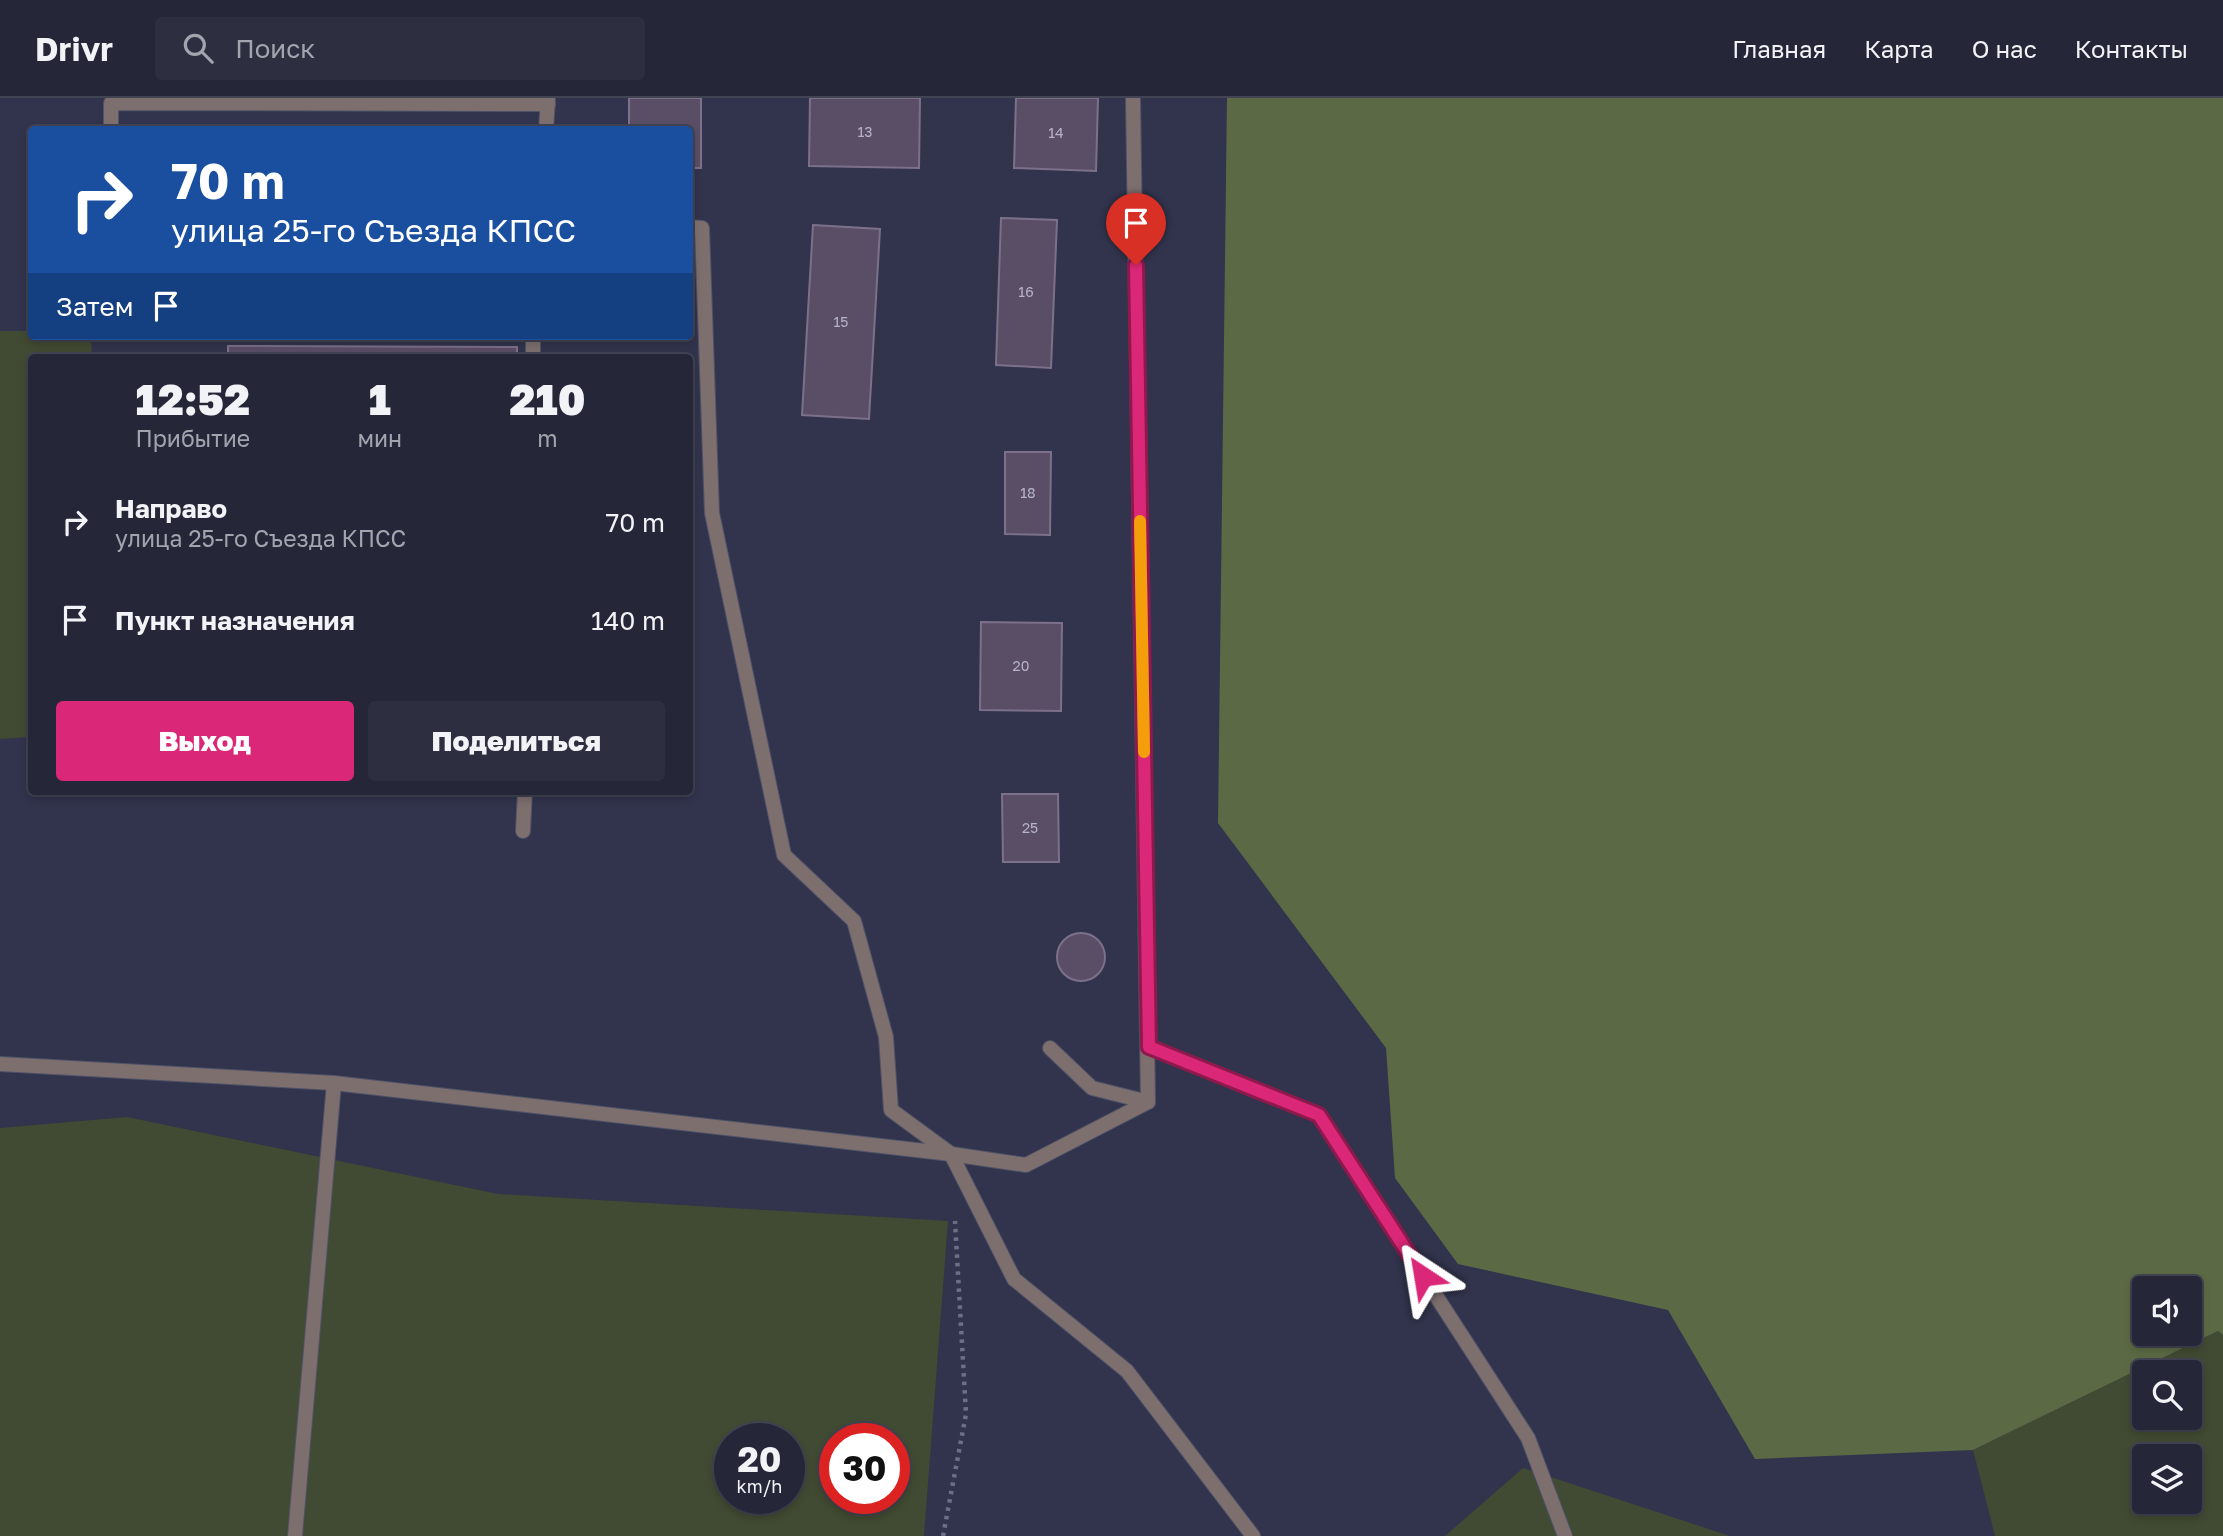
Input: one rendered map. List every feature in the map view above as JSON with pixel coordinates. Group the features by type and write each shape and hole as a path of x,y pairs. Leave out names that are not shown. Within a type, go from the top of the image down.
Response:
{"street":[{"path":"1133,98 1148,1102"},
{"path":"111,126 111,103 548,101 546,126"},
{"path":"693,227 702,228 712,513 784,855 854,921 886,1037 891,1110 951,1154 1014,1279 1127,1371 1253,1536"},
{"path":"523,831 525,795"},
{"path":"1149,1047 1319,1115 1528,1438 1565,1536"},
{"path":"1050,1048 1092,1088 1148,1102"},
{"path":"0,1064 334,1083 1026,1165 1148,1102"},
{"path":"295,1536 334,1083"}],"path":[{"path":"943,1536 966,1414 954,1209"}],"green space":[{"path":"1227,98 2223,98 2223,1335 2218,1331 2202,1339 2202,1276 2132,1276 2132,1346 2187,1346 2158,1360 2132,1360 2132,1373 1973,1450 1755,1459 1668,1310 1458,1264 1395,1178 1386,1048 1218,823"},
{"path":"0,331 28,331 28,340 91,340 92,354 28,354 28,737 0,739"},
{"path":"127,1117 498,1194 948,1221 924,1536 0,1536 0,1128"},
{"path":"2218,1331 2223,1335 2223,1536 1995,1536 1973,1450 2132,1373 2132,1430 2202,1430 2202,1360 2158,1360 2187,1346 2202,1346 2202,1339"},
{"path":"1523,1468 1730,1536 1445,1536"}],"building":[{"path":"629,98 701,98 701,168 693,168 693,126 629,126"},
{"path":"810,98 920,98 919,168 809,166"},
{"path":"1016,98 1098,98 1096,171 1014,168"},
{"path":"1001,218 1057,220 1051,368 996,365"},
{"path":"813,225 880,229 869,419 802,415"},
{"path":"228,346 517,347 517,354 228,354"},
{"path":"1005,452 1051,452 1050,535 1005,534"},
{"path":"981,622 1062,623 1061,711 980,710"},
{"path":"1002,794 1058,794 1059,862 1003,862"},
{"path":"1081,933 1098,940 1105,957 1098,974 1081,981 1064,974 1057,957 1064,940"}],"slow traffic":[{"path":"1140,521 1144,752"}],"route":[{"path":"1136,265 1149,1047 1319,1115 1423,1276"}]}
